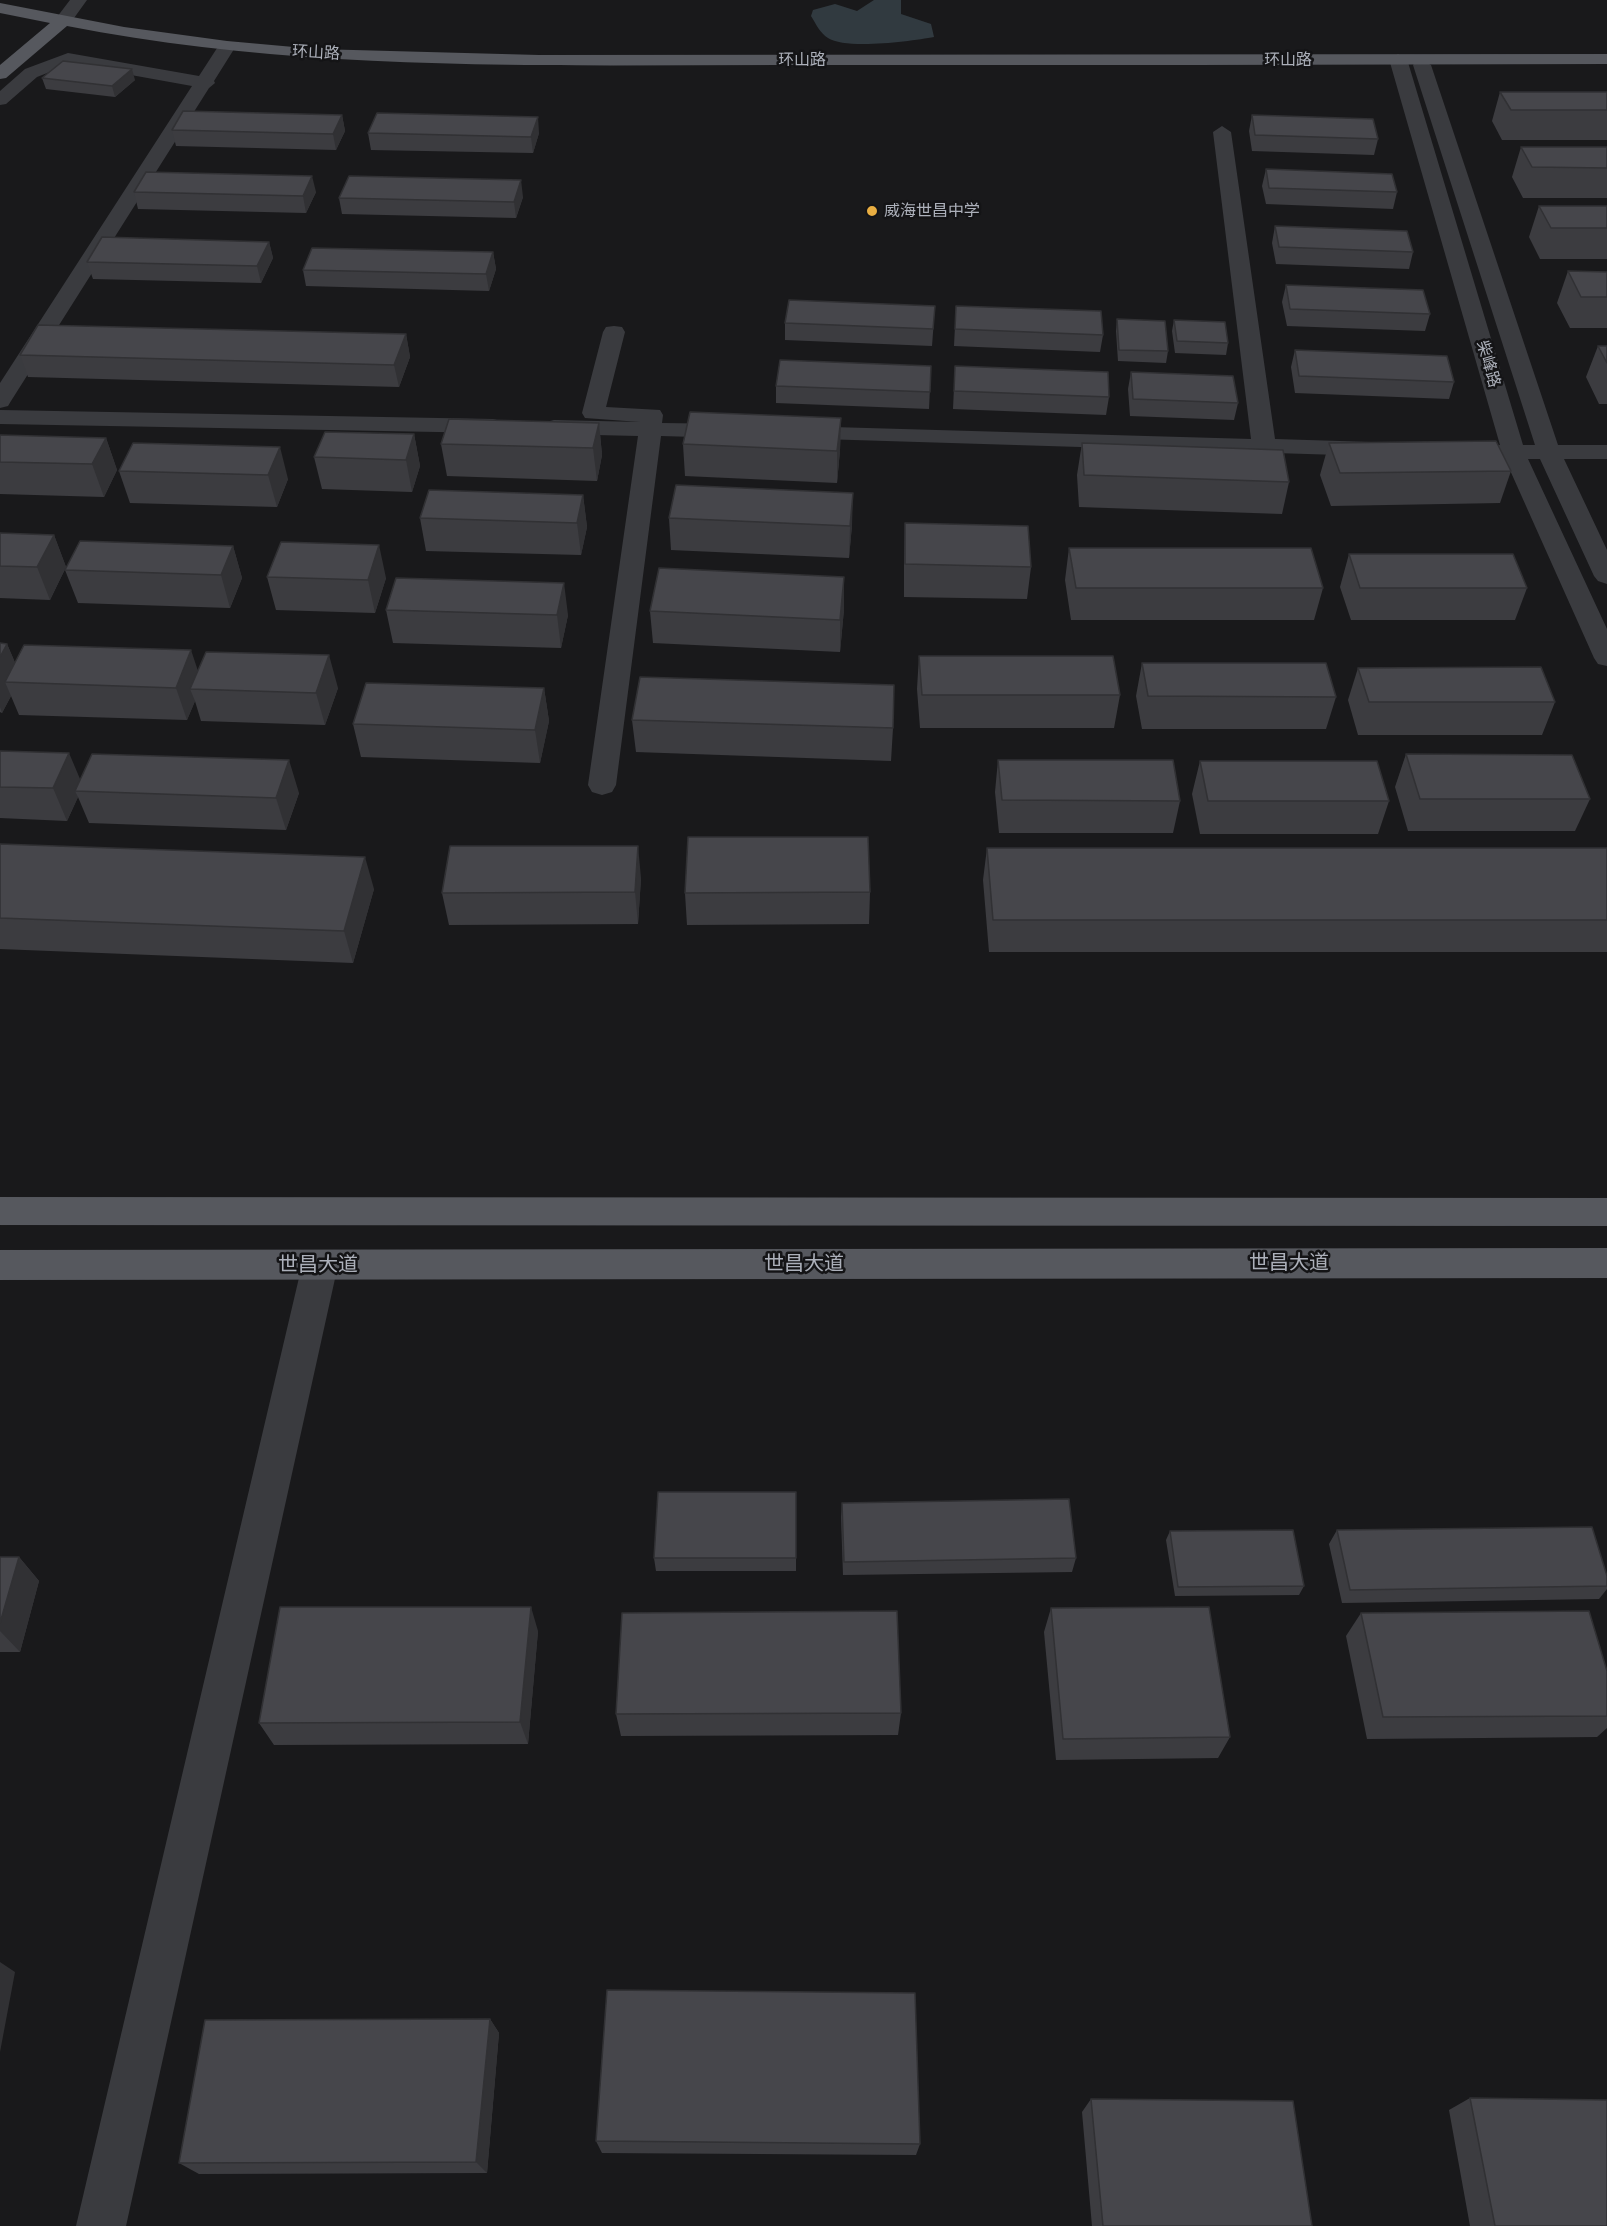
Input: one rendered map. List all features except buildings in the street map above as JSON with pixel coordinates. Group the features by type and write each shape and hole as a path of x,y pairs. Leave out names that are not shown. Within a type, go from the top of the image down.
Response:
{"main road":[{"name":"环山路","path":"0,8 227,46 316,54 538,60 1607,59"},
{"path":"0,60 57,19"},
{"path":"0,74 57,19"},
{"path":"0,1211 1607,1212"},
{"name":"世昌大道","path":"0,1265 1607,1263"}],"street":[{"path":"57,19 65,0"},
{"path":"57,19 79,0"},
{"path":"0,400 206,83 227,46"},
{"path":"0,100 31,73 68,58 206,83"},
{"name":"柴峰路","path":"1398,60 1514,453 1607,658"},
{"name":"柴峰路","path":"1421,60 1550,453 1607,576"},
{"path":"1222,132 1264,446"},
{"path":"602,785 652,415 593,413 614,332"},
{"path":"0,417 756,432"},
{"path":"780,433 1395,450"},
{"path":"1431,451 1607,452"},
{"path":"101,2226 320,1265"}],"shaded area":[{"path":"874,0 901,0 901,14 931,24 934,37 879,44 837,42 823,34 811,16 813,10 835,4 857,11"}],"place":[{"name":"威海世昌中学","path":"872,211"}]}
